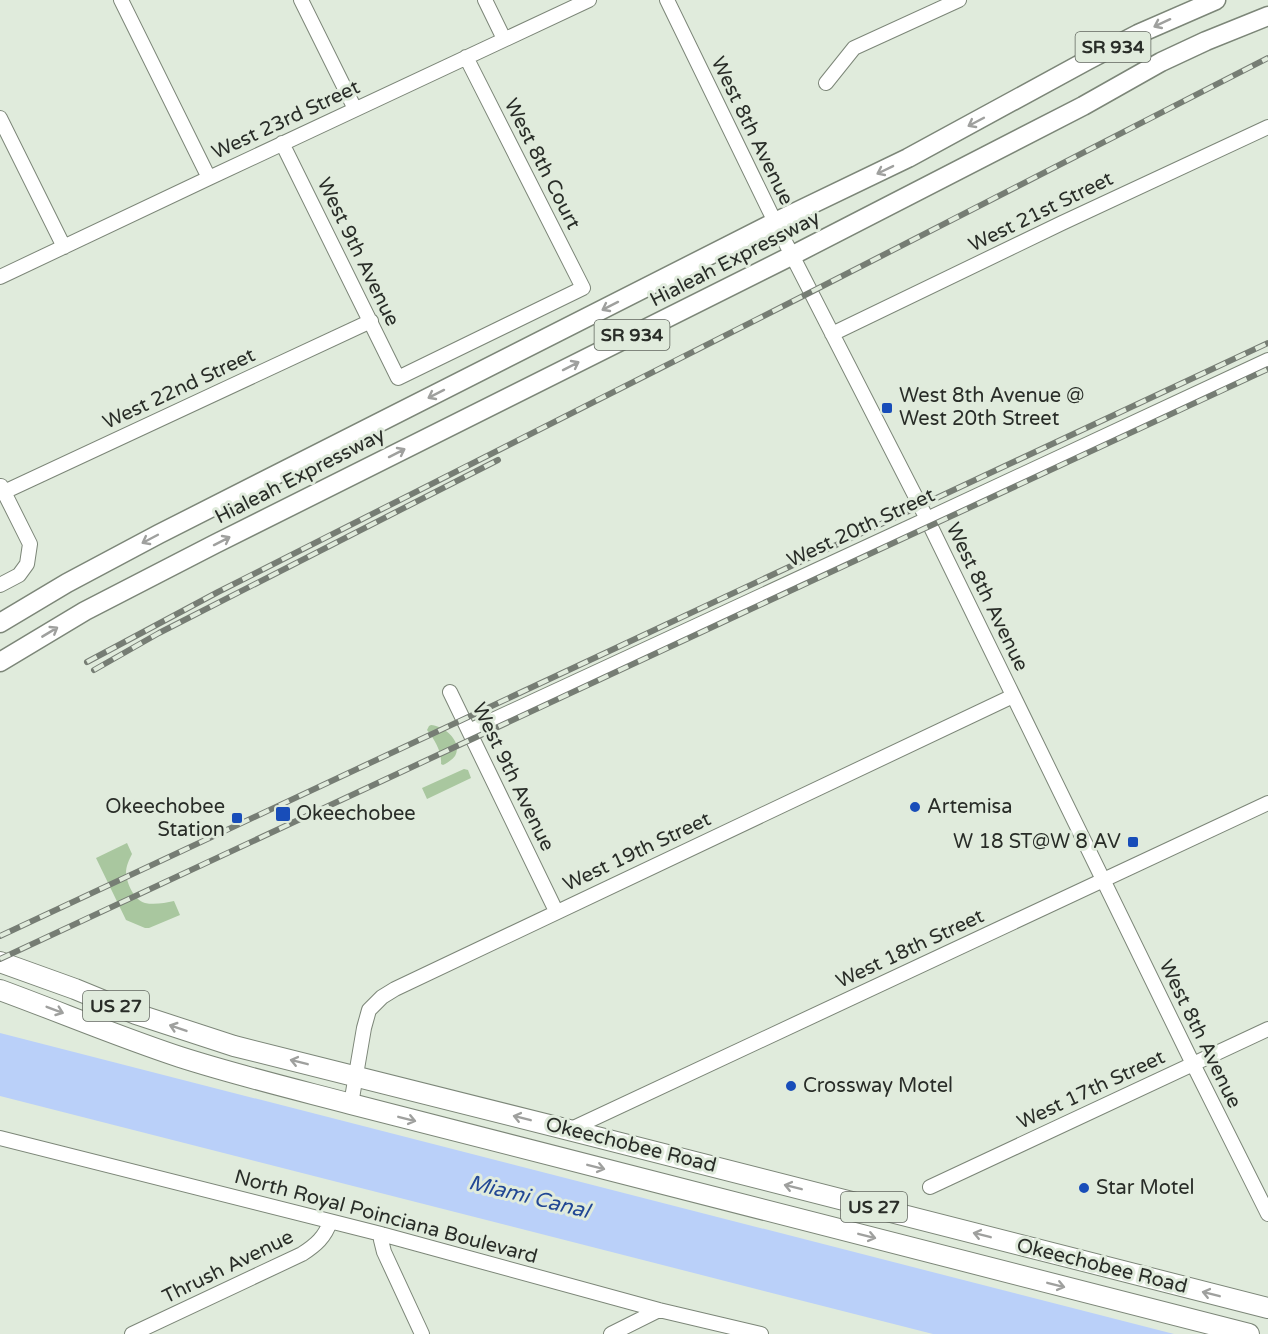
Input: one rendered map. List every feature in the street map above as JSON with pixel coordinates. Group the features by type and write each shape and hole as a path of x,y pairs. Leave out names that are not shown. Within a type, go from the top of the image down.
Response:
{"highway":[{"name":"Okeechobee Road","path":"0,962 136,1014 234,1046 1268,1308"},
{"name":"Okeechobee Road","path":"0,990 179,1057 351,1104 1249,1334"}],"main road":[{"name":"Hialeah Expressway","path":"0,623 67,583 159,534 775,222 908,158 1138,34 1216,0"},
{"name":"Hialeah Expressway","path":"0,662 85,611 205,549 793,255 1083,106 1161,62 1206,40 1268,16"}],"street":[{"path":"121,0 209,178"},
{"path":"301,0 355,109"},
{"path":"485,0 504,39"},
{"name":"West 23rd Street","path":"0,278 589,0"},
{"name":"West 8th Avenue","path":"667,0 775,222 927,519 1268,1214"},
{"path":"826,83 854,48 959,0"},
{"name":"West 8th Court","path":"398,378 584,288 466,57"},
{"path":"0,118 64,247"},
{"name":"West 21st Street","path":"832,334 1268,127"},
{"name":"West 9th Avenue","path":"282,143 398,378"},
{"name":"West 22nd Street","path":"2,488 371,321"},
{"name":"West 20th Street","path":"469,730 1268,360"},
{"path":"0,585 19,576 27,564 30,544 2,488"},
{"name":"West 9th Avenue","path":"450,692 556,911"},
{"name":"West 19th Street","path":"351,1104 369,1010 382,997 556,911 1013,696"},
{"name":"West 18th Street","path":"569,1130 1268,803"},
{"name":"West 17th Street","path":"930,1187 1268,1029"},
{"name":"North Royal Poinciana Boulevard","path":"0,1138 381,1234 659,1310 761,1334"},
{"name":"Thrush Avenue","path":"132,1334 302,1254 319,1242 330,1222"},
{"path":"381,1234 384,1252 422,1334"},
{"path":"611,1334 659,1310"}],"green space":[{"path":"431,725 451,735 456,745 455,756 443,765 437,746 427,730"},
{"path":"464,769 468,770 471,778 427,799 422,788"},
{"path":"127,843 132,854 126,873 134,895 148,904 174,901 180,915 149,928 126,920 96,858"}],"water":[{"name":"Miami Canal","path":"0,1033 1174,1334 933,1334 0,1096"}],"railway":[{"path":"87,662 218,592 1268,58"},
{"path":"0,936 1268,343"},
{"path":"0,959 1268,369"},
{"path":"94,670 159,633 498,460"}],"place":[{"name":"West 8th Avenue @ West 20th Street","path":"887,408"},
{"name":"Artemisa","path":"915,807"},
{"name":"Okeechobee","path":"283,814"},
{"name":"Okeechobee Station","path":"237,818"},
{"name":"W 18 ST@W 8 AV","path":"1133,842"},
{"name":"Crossway Motel","path":"791,1086"},
{"name":"Star Motel","path":"1084,1188"}]}
